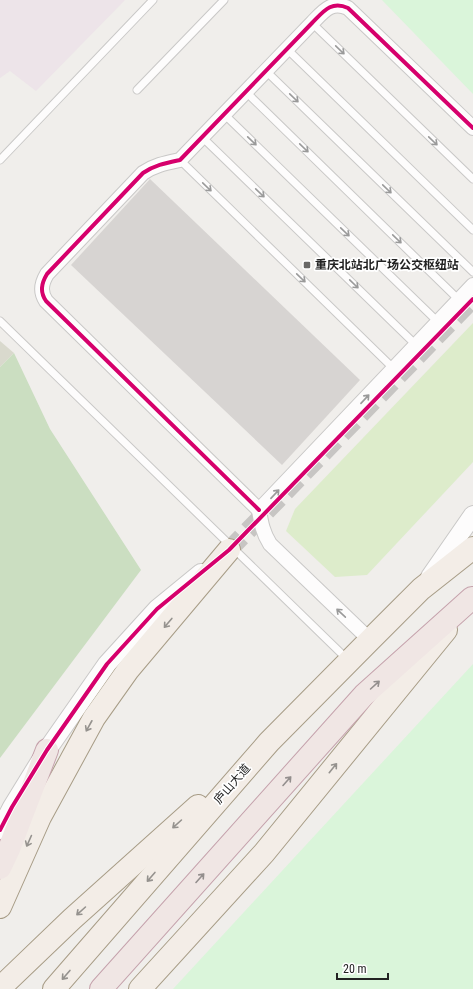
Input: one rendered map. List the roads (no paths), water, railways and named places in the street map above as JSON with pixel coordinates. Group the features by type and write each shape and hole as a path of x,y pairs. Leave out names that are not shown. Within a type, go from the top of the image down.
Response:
{"highway":[{"path":"101,989 364,695 473,597"},
{"path":"0,868 9,849 47,750"}],"main road":[{"name":"庐山大道","path":"54,989 269,742 422,589 473,548"},
{"path":"0,907 40,817 94,718 128,670 229,550"},
{"path":"140,989 264,853 473,597"},
{"path":"0,988 72,919 269,742"},
{"path":"158,989 220,923 264,853"}],"street":[{"path":"370,640 270,544 262,529 259,510 46,301 43,295 43,281 47,274 144,173 159,164 180,160 312,23 333,4 338,3 348,8 473,128"},
{"path":"259,510 473,285"},
{"name":"庐山大道","path":"422,589 473,515"},
{"path":"0,830 12,807 47,750 112,658 157,609 229,550"}],"lane":[{"path":"0,160 153,0"},
{"path":"137,90 224,0"},
{"path":"312,23 473,179"},
{"path":"287,49 473,230"},
{"path":"266,71 473,272"},
{"path":"246,92 459,300"},
{"path":"224,114 438,322"},
{"path":"202,137 416,345"},
{"path":"180,160 394,369"},
{"path":"0,321 349,661"}],"tunnel":[{"path":"229,550 473,299"}],"place":[{"name":"重庆北站北广场公交枢纽站","path":"307,265"}]}
